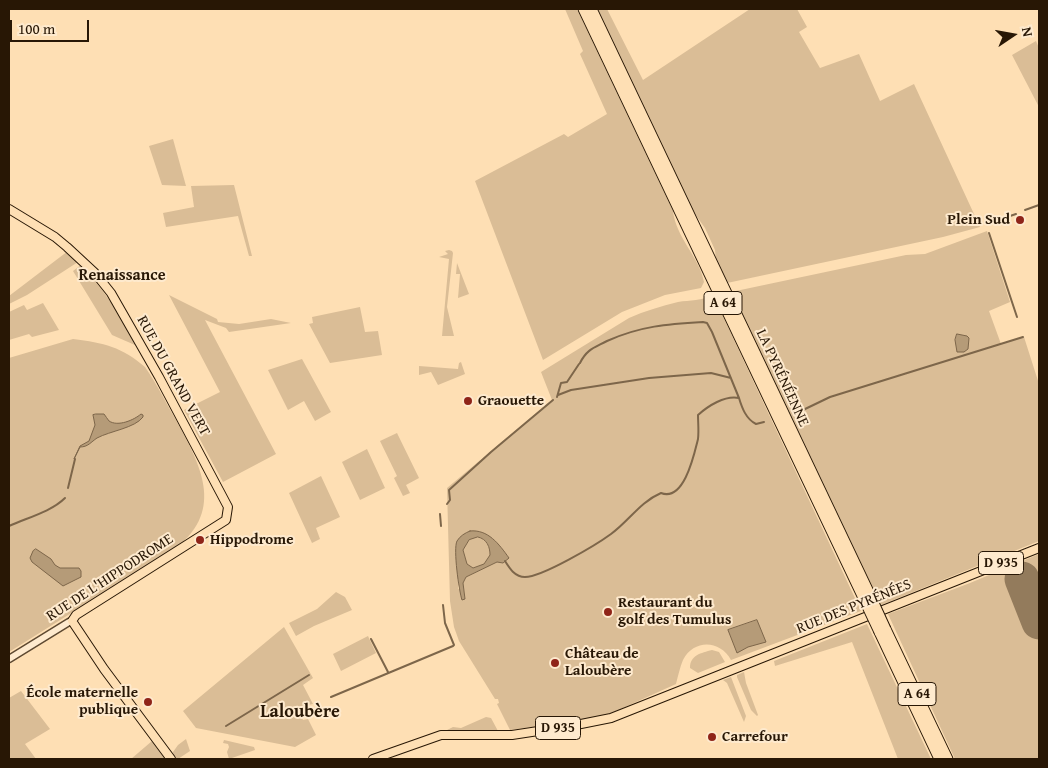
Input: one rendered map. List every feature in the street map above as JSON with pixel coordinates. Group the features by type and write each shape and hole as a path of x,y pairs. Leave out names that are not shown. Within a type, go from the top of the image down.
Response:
{"highway":[{"name":"LA PYRÉNÉENNE","path":"583,9 883,631 948,759"},
{"name":"LA PYRÉNÉENNE","path":"592,9 866,596"},
{"name":"LA PYRÉNÉENNE","path":"883,631 939,759"}],"main road":[{"name":"RUE DU GRAND VERT","path":"9,208 54,237 75,254 107,288 132,329 226,502 228,512 226,520"},
{"name":"RUE DE L'HIPPODROME","path":"72,621 76,615 226,520"},
{"name":"RUE DES PYRÉNÉES","path":"373,759 441,735 512,735 595,722 620,714 1039,548"},
{"path":"72,621 104,669 171,759"}],"street":[{"name":"RUE DE L'HIPPODROME","path":"9,659 72,621"}],"shaded area":[{"path":"565,9 577,9 673,211 678,230 697,264 704,282 701,288 665,295 622,312 543,360 475,181 564,134 568,137 607,114 580,54 583,51"},
{"path":"597,9 607,9 643,80 750,9 797,9 807,27 799,32 820,68 859,54 880,101 914,84 980,227 943,237 727,283 716,261 715,250 705,228 692,210"},
{"path":"1036,41 1039,48 1039,107 1012,55"},
{"path":"173,139 186,186 162,185 149,146"},
{"path":"234,185 252,256 249,256 238,216 166,227 163,213 194,207 191,186"},
{"path":"987,231 1010,302 989,311 1001,344 1024,337 1039,384 1039,541 881,605 731,292 906,255 925,254"},
{"path":"449,250 453,253 447,307 454,336 442,336 449,259 439,257 448,254 445,251"},
{"path":"68,251 78,262 27,295 9,304 9,296"},
{"path":"457,263 469,294 458,298 460,274 456,274"},
{"path":"81,265 97,283 117,312 136,343 135,345 112,335 73,271"},
{"path":"169,295 217,319 218,322 239,324 271,319 291,323 229,332 226,328 205,320 276,454 223,482 184,410 220,392"},
{"path":"713,295 861,611 731,660 726,653 714,646 700,645 688,653 683,660 676,684 614,712 591,719 510,730 497,704 499,703 498,699 495,699 459,641 454,627 450,601 447,488 552,400 541,372 629,318 678,302","holes":["479,531 494,540 508,558 503,563 497,562 466,577 463,583 465,598 458,588 456,552"]},
{"path":"43,303 59,330 32,337 29,334 9,340 9,312 24,305 27,310"},
{"path":"360,307 365,332 378,331 382,355 330,363 309,324 313,323 312,317"},
{"path":"957,334 969,338 968,349 964,352 957,352 955,340"},
{"path":"73,339 94,342 120,350 145,367 154,380 193,453 200,470 204,502 200,517 192,532 177,547 9,652 9,358"},
{"path":"302,359 331,412 315,421 304,401 288,410 268,370"},
{"path":"461,362 465,374 438,385 431,372 419,375 419,366 458,369"},
{"path":"104,414 113,423 121,423 141,414 143,417 134,424 97,438 87,445 80,447 74,459 80,446 89,441 95,425 93,415"},
{"path":"397,433 419,478 406,485 410,493 403,496 394,478 397,476 380,441"},
{"path":"367,449 385,488 360,500 342,462"},
{"path":"321,476 340,517 316,528 320,539 312,543 289,493"},
{"path":"470,531 482,532 488,535 509,558 503,563 497,562 466,577 463,583 465,599 462,600 457,570 456,545 463,535","holes":["478,537 487,544 490,555 484,564 473,568 467,564 463,550 469,540"]},
{"path":"478,537 487,544 490,556 484,564 473,568 467,564 463,550 469,540"},
{"path":"36,549 60,568 79,568 81,577 63,586 32,562 30,558"},
{"path":"1039,554 1039,759 955,759 888,614"},
{"path":"336,592 345,597 352,610 296,636 289,623 317,609"},
{"path":"757,620 766,642 748,647 737,653 728,630"},
{"path":"867,624 931,759 898,759 852,642 775,666 774,661"},
{"path":"284,627 313,678 303,685 313,704 303,706 303,709 299,712 303,720 308,719 316,735 295,747 196,728 183,711"},
{"path":"368,636 376,653 341,671 333,654"},
{"path":"712,650 719,652 725,662 698,673 690,668 694,657"},
{"path":"744,672 757,716 751,710 737,677 737,675"},
{"path":"731,677 746,716 744,722 727,683 723,680"},
{"path":"21,691 50,729 25,744 36,759 9,759 9,698"},
{"path":"486,717 491,718 498,731 447,730 453,727 461,728"},
{"path":"186,739 190,751 178,759 174,759 173,752"},
{"path":"224,740 254,747 255,750 229,759 227,752 229,747 228,744 223,743"},
{"path":"152,741 165,759 131,759"}],"waterway":[{"path":"1025,210 1039,205"},
{"path":"986,224 1016,214"},
{"path":"989,233 1017,317"},
{"path":"580,363 591,349 619,336 666,325 703,322 707,323 712,332 739,398"},
{"path":"803,410 830,397 1023,337"},
{"path":"557,397 561,383 567,382 579,364"},
{"path":"558,395 571,390 649,378 711,373 731,378"},
{"path":"505,561 513,572 521,577 533,576 544,572 569,560 604,539 647,501 661,493 669,494 676,491 687,475 694,455 698,439 698,415 717,402 728,398 739,398 743,409 750,419 756,424 764,422"},
{"path":"447,504 450,500 449,490 553,400"},
{"path":"68,488 75,459"},
{"path":"9,526 46,511 65,498"},
{"path":"440,514 441,526"},
{"path":"331,697 453,646 445,623 443,605"},
{"path":"371,639 388,672"},
{"path":"226,726 309,675"}],"runway":[{"path":"1022,579 1039,622"}],"place":[{"name":"Plein Sud","path":"1020,220"},
{"name":"Graouette","path":"468,401"},
{"name":"Hippodrome","path":"200,540"},
{"name":"Restaurant du golf des Tumulus","path":"608,612"},
{"name":"Château de Laloubère","path":"555,663"},
{"name":"École maternelle publique","path":"148,702"},
{"name":"Carrefour","path":"712,737"}],"district":[{"name":"Renaissance","path":"122,276"},
{"name":"Laloubère","path":"300,712"}]}
